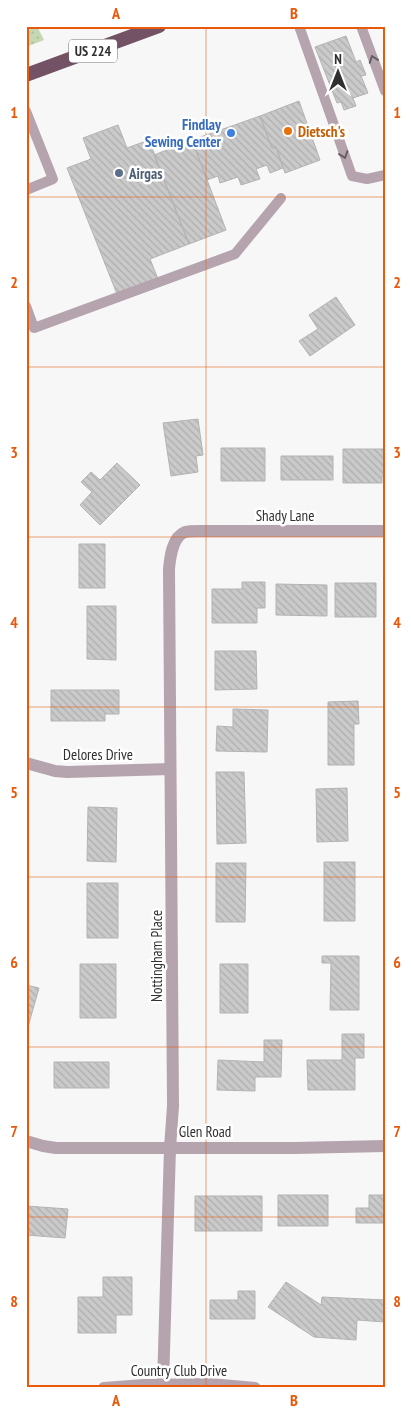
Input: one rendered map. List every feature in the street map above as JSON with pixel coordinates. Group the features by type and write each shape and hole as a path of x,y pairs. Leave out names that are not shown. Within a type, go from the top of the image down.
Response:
{"highway":[{"name":"US 224","path":"26,75 160,26"}],"street":[{"name":"Shady Lane","path":"185,532 385,531"},
{"name":"Nottingham Place","path":"164,1385 172,1086 169,569 170,557 176,541 185,532"},
{"name":"Delores Drive","path":"26,763 67,772 170,769"},
{"name":"Glen Road","path":"26,1141 56,1148 385,1146"},
{"name":"Country Club Drive","path":"104,1388 210,1384 254,1388"}],"lane":[{"path":"300,26 352,176 367,179 385,175"},
{"path":"361,26 385,91"},
{"path":"26,111 29,127 53,179 26,190"},
{"path":"26,306 34,328 235,254 281,198"}],"green space":[{"path":"37,26 44,40 26,47 26,32"}],"building":[{"path":"346,36 356,62 360,60 366,75 361,76 368,93 353,98 356,106 344,110 341,102 337,103 315,47"},
{"name":"Dietsch's","path":"299,101 320,160 285,173 276,147 272,148 260,116"},
{"path":"260,116 272,148 276,147 283,168 270,173 267,165 256,169 260,179 241,185 238,177 220,183 218,176 207,180 192,140"},
{"path":"118,125 127,148 149,140 189,244 150,259 158,279 117,294 67,168 91,159 83,138"},
{"path":"192,140 226,230 189,244 154,155"},
{"path":"336,297 355,325 310,356 299,341 318,329 309,315"},
{"path":"198,419 203,455 196,456 198,472 171,476 163,423"},
{"path":"221,448 265,448 265,481 221,481"},
{"path":"343,449 385,449 385,476 382,476 382,483 343,483"},
{"path":"281,456 333,456 333,480 281,480"},
{"path":"117,463 140,485 100,525 80,505 92,492 81,482 91,472 100,480"},
{"path":"79,544 105,544 105,588 79,588"},
{"path":"242,582 265,582 265,608 257,608 257,623 212,623 212,589 242,589"},
{"path":"335,583 376,583 376,617 335,617"},
{"path":"276,584 327,585 327,616 276,615"},
{"path":"87,606 116,606 116,660 87,659"},
{"path":"215,651 256,651 257,689 215,690"},
{"path":"51,690 119,690 119,714 105,714 105,721 51,721"},
{"path":"358,701 359,724 354,724 354,765 328,765 328,702"},
{"path":"233,709 268,710 267,752 216,751 217,726 233,727"},
{"path":"216,772 244,772 246,843 217,844"},
{"path":"347,788 348,841 317,842 316,789"},
{"path":"88,807 117,808 116,862 87,861"},
{"path":"324,862 355,862 355,921 324,921"},
{"path":"216,863 246,863 245,922 216,922"},
{"path":"87,883 118,883 118,938 87,938"},
{"path":"322,956 359,956 359,1010 330,1010 331,963 322,963"},
{"path":"80,964 116,964 116,1018 80,1018"},
{"path":"220,964 248,964 248,1013 220,1013"},
{"path":"26,985 39,988 26,1034"},
{"path":"342,1034 364,1034 364,1058 355,1058 355,1090 308,1090 307,1060 342,1060"},
{"path":"264,1040 282,1040 281,1077 255,1077 255,1091 217,1090 218,1060 264,1062"},
{"path":"54,1062 109,1062 109,1088 54,1088"},
{"path":"278,1195 328,1195 328,1226 278,1226"},
{"path":"369,1195 385,1195 385,1223 356,1223 356,1208 369,1208"},
{"path":"195,1196 262,1196 262,1231 195,1231"},
{"path":"26,1206 68,1209 65,1238 26,1235"},
{"path":"103,1277 132,1277 132,1315 116,1315 116,1333 78,1333 78,1297 103,1297"},
{"path":"286,1282 321,1305 322,1297 385,1300 385,1322 357,1320 356,1340 314,1337 268,1307"},
{"path":"238,1291 255,1291 255,1319 210,1319 210,1300 238,1300"}],"place":[{"name":"Dietsch's","path":"288,131"},
{"name":"Findlay Sewing Center","path":"231,133"},
{"name":"Airgas","path":"119,173"}]}
